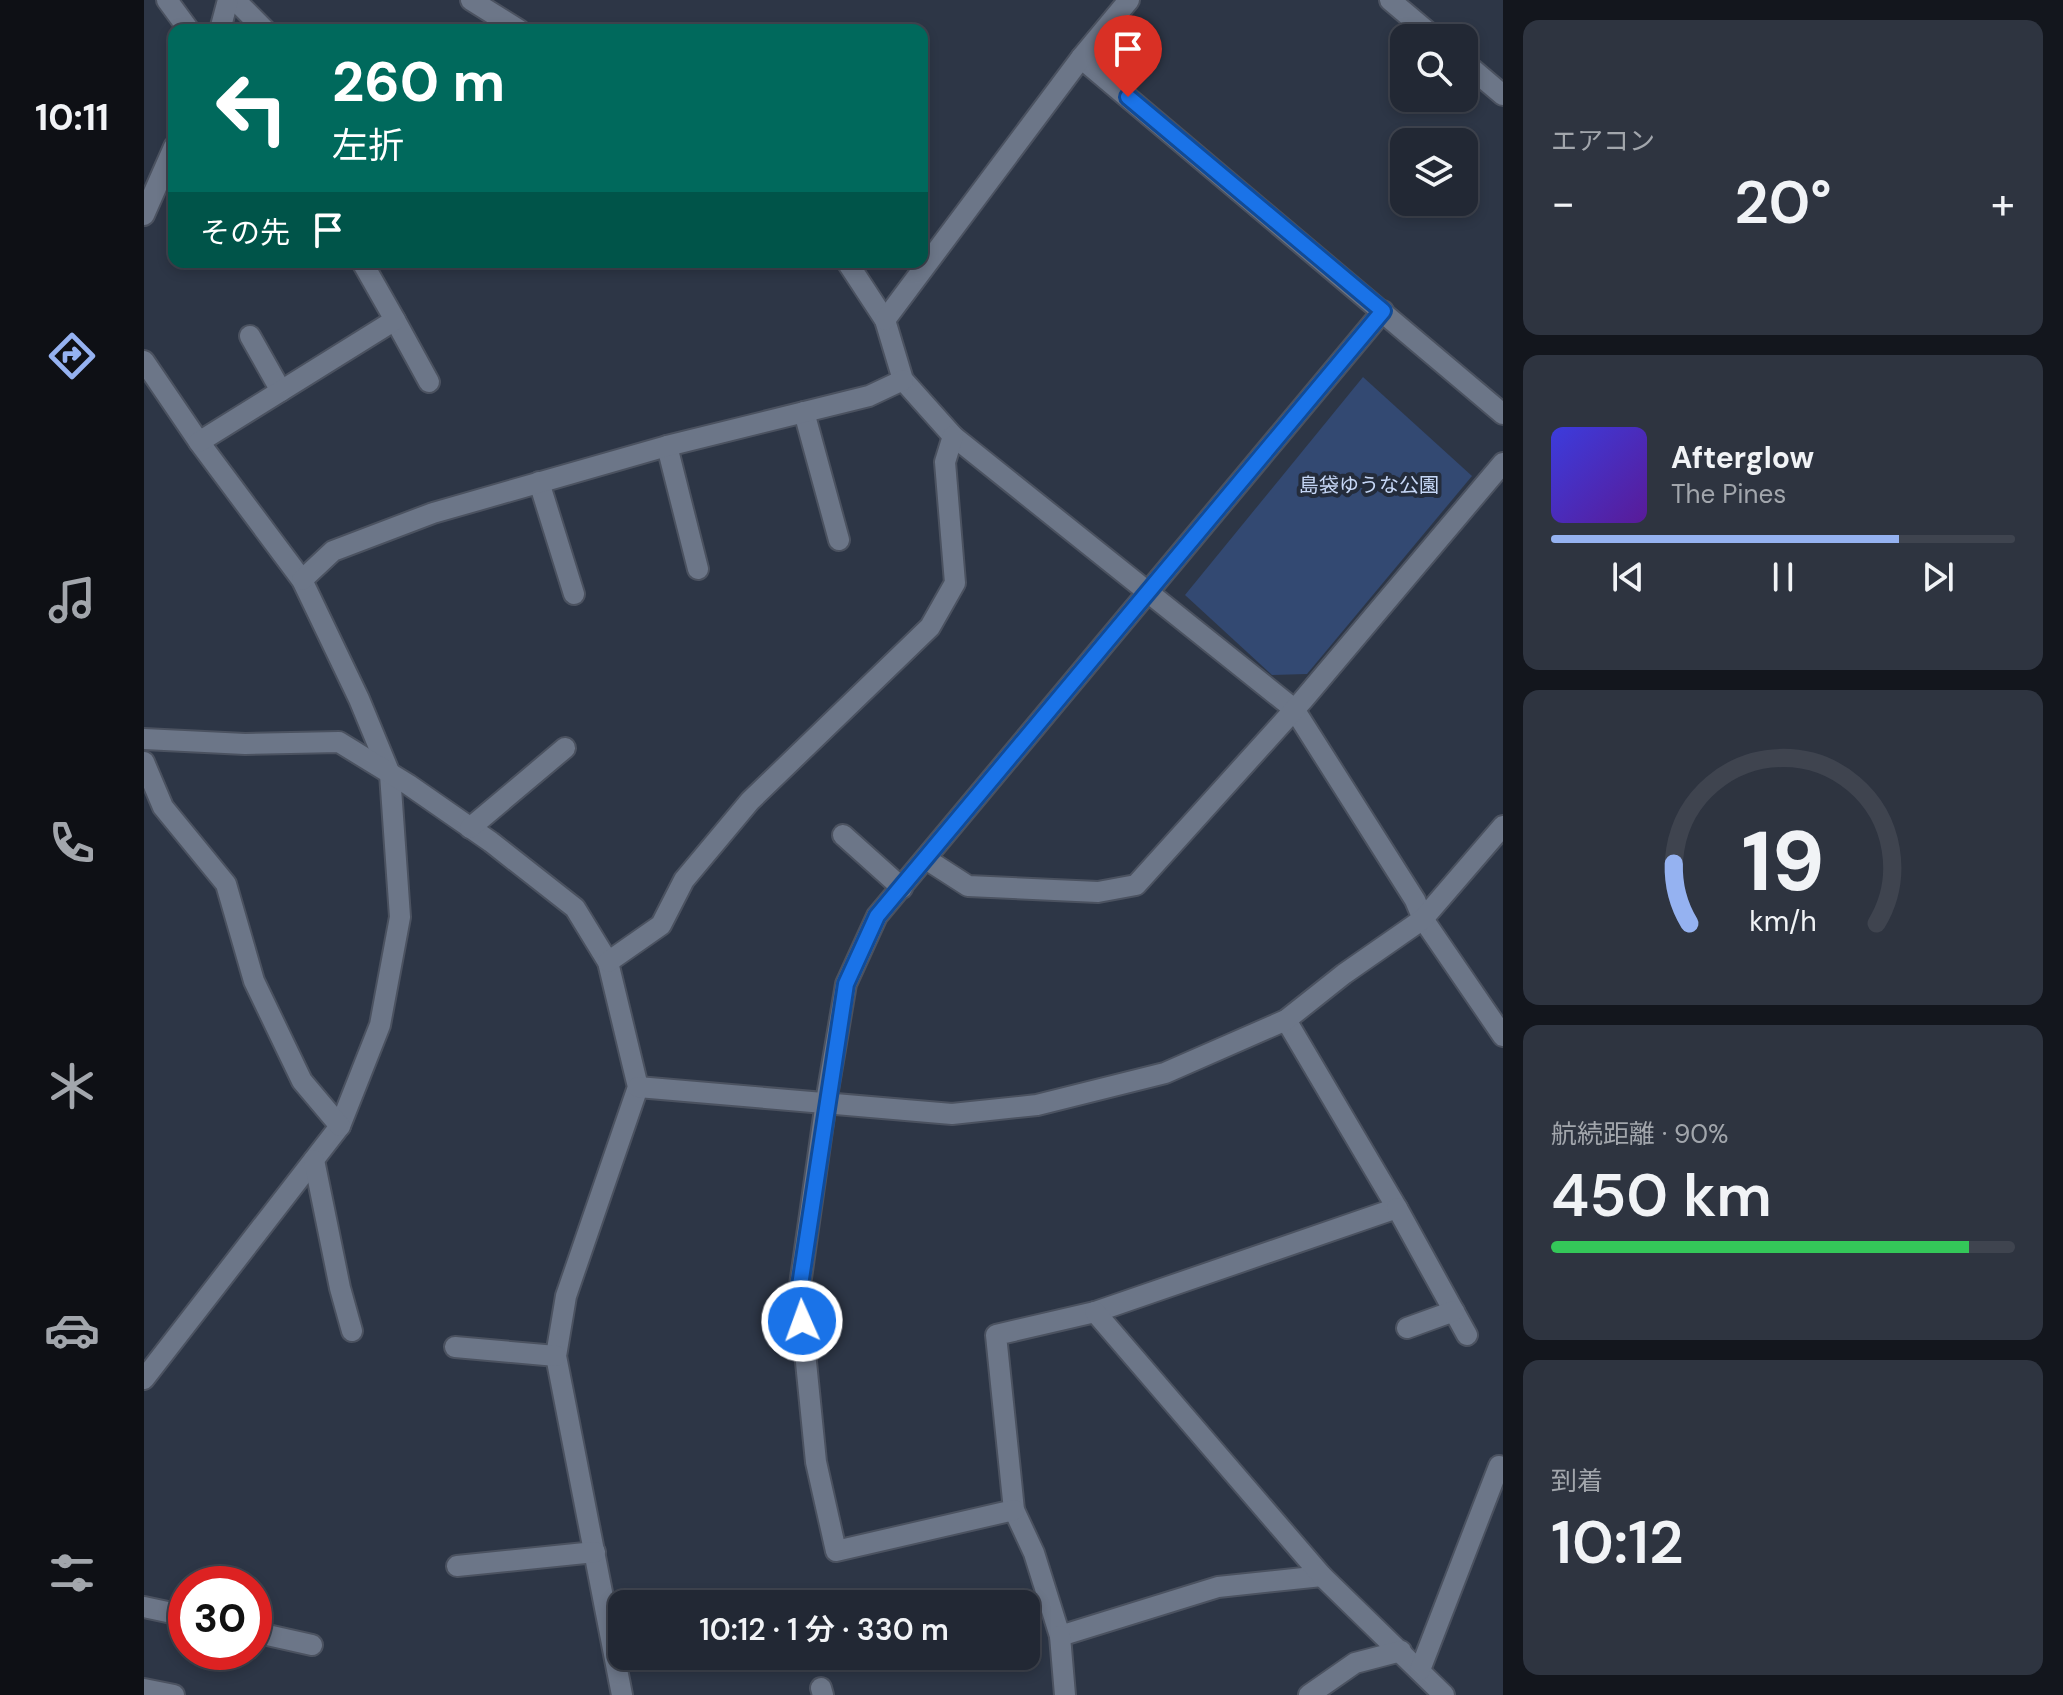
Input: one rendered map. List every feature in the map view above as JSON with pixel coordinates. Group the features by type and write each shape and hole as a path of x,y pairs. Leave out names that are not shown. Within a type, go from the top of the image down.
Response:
{"street":[{"path":"167,0 185,24"},
{"path":"222,24 228,0"},
{"path":"235,0 259,24"},
{"path":"471,0 509,24"},
{"path":"928,263 1081,58 1129,0"},
{"path":"1390,0 1418,24"},
{"path":"1081,58 1503,414"},
{"path":"1478,74 1503,95"},
{"path":"144,215 168,161"},
{"path":"365,268 429,382"},
{"path":"851,268 885,320 903,380 953,436 1294,709 1415,900 1423,919 1503,1036"},
{"path":"885,320 924,268"},
{"path":"1014,1510 836,1551 816,1462 799,1292 846,984 877,916 1383,311"},
{"path":"199,442 395,320"},
{"path":"250,336 281,391"},
{"path":"144,361 199,442 302,580 390,774 400,917 380,1025 340,1126 144,1379"},
{"path":"302,580 333,551 433,513 667,446 869,396 903,380"},
{"path":"804,412 839,540"},
{"path":"608,962 661,925 684,880 750,801 930,627 955,583 945,462 953,436"},
{"path":"667,446 698,569"},
{"path":"926,859 968,886 1098,892 1136,885 1294,709 1503,463"},
{"path":"539,482 574,594"},
{"path":"144,739 245,744 339,742 470,828 575,908 608,962 638,1087 566,1296 556,1356 622,1695"},
{"path":"470,828 565,748"},
{"path":"144,762 163,807 226,884 254,981 302,1081 340,1126"},
{"path":"638,1087 952,1114 1037,1105 1165,1073 1286,1020 1344,974 1423,919 1503,826"},
{"path":"843,835 902,888"},
{"path":"1286,1020 1397,1208 1467,1335"},
{"path":"314,1160 352,1331"},
{"path":"1065,1695 1060,1636 1034,1553 1014,1510 996,1335 1095,1312 1397,1208"},
{"path":"1407,1328 1454,1311"},
{"path":"1095,1312 1322,1576 1444,1695"},
{"path":"455,1347 556,1356"},
{"path":"1420,1670 1499,1466 1503,1467"},
{"path":"457,1566 595,1552"},
{"path":"1060,1636 1218,1587 1322,1576"},
{"path":"144,1607 168,1612"},
{"path":"272,1636 312,1645"},
{"path":"1309,1695 1355,1663 1401,1651"},
{"path":"144,1689 174,1695"}],"green space":[{"name":"島袋ゆうな公園","path":"1363,377 1472,476 1307,674 1272,675 1185,595"}],"route":[{"path":"802,1321 799,1292 846,984 877,916 1383,311 1128,97"}]}
